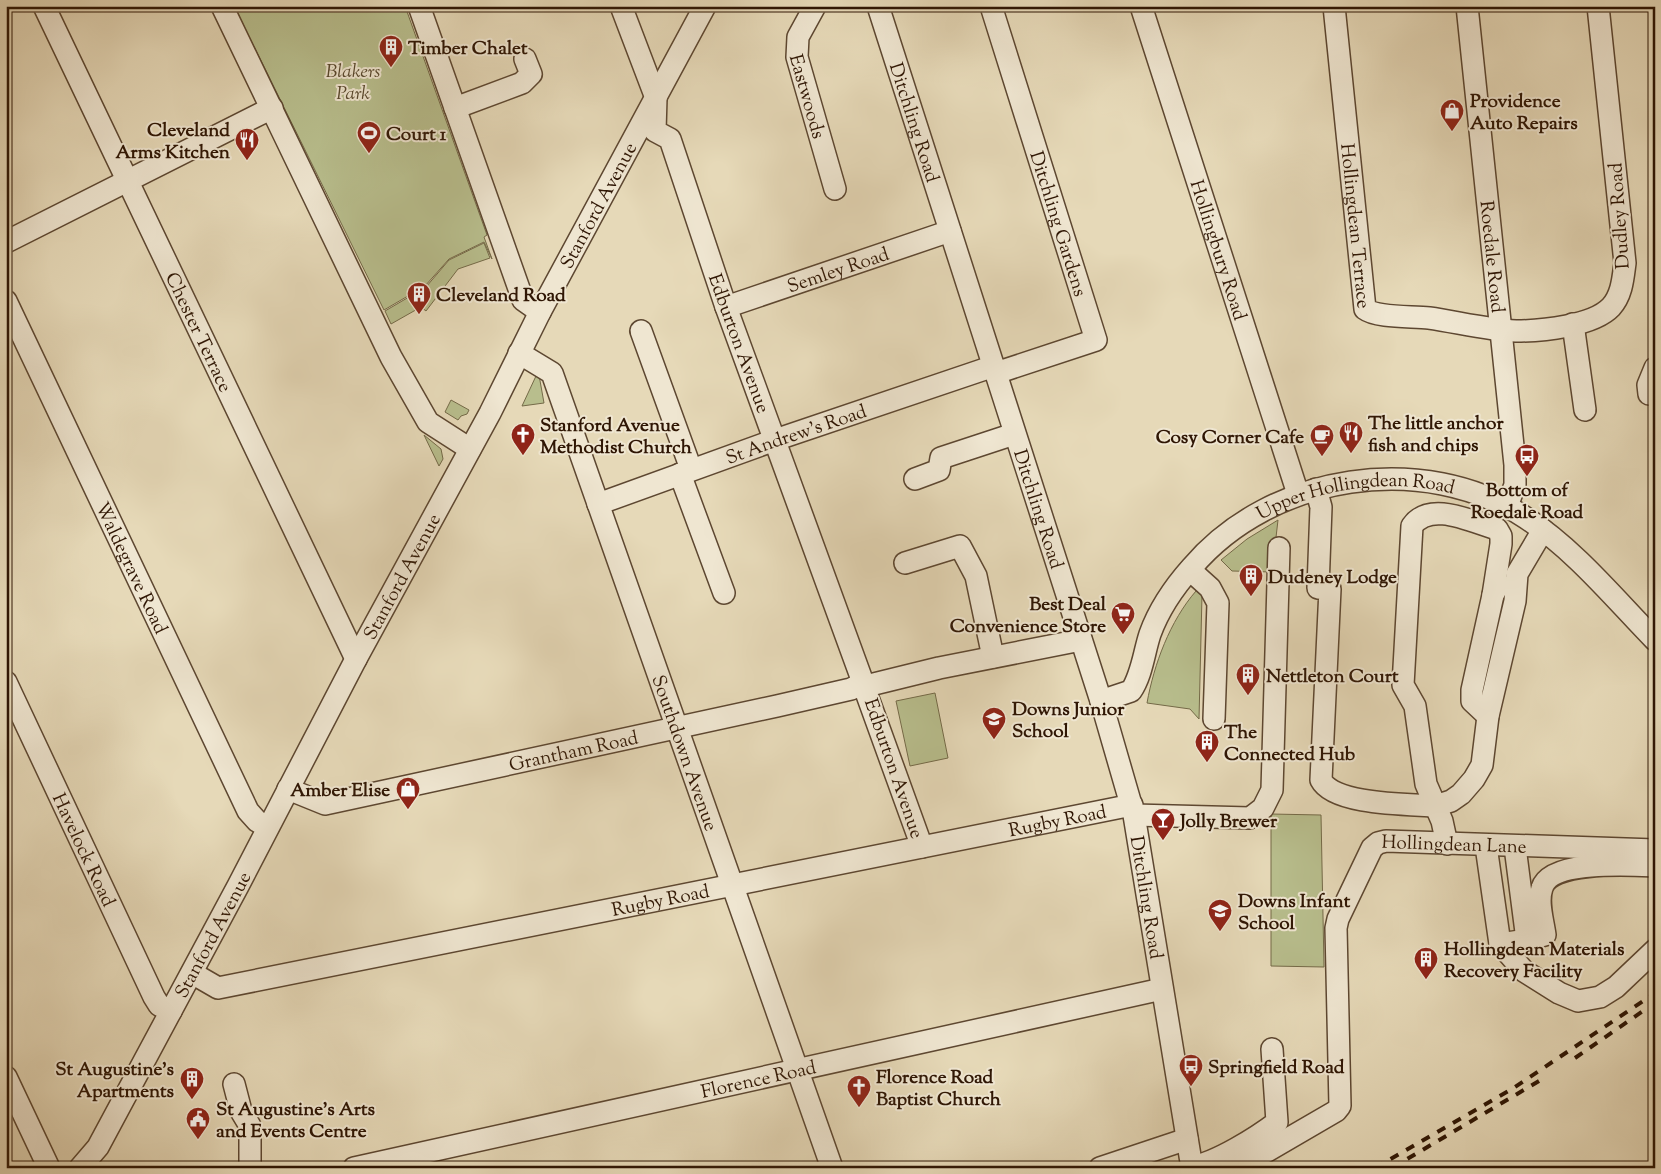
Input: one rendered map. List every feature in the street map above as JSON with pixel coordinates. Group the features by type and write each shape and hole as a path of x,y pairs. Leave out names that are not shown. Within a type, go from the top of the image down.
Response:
{"street":[{"name":"Chester Terrace","path":"44,6 356,659"},
{"path":"222,6 391,357 428,422 470,449"},
{"path":"419,6 523,300 540,312"},
{"name":"Edburton Avenue","path":"621,6 656,98 655,131 670,139 726,307 922,847"},
{"name":"Stanford Avenue","path":"80,1168 98,1147 192,973 356,659 470,449 540,312 705,6"},
{"name":"Eastwoods","path":"815,6 798,37 797,57 835,190"},
{"name":"Ditchling Road","path":"878,6 1101,702 1133,810 1192,1167"},
{"name":"Ditchling Gardens","path":"991,6 1096,340 995,370"},
{"name":"Hollingbury Road","path":"1141,6 1307,492 1321,506 1318,588 1330,588 1321,780 1330,790 1371,802 1434,806"},
{"name":"Hollingdean Terrace","path":"1334,6 1365,309 1371,313 1408,315 1500,328"},
{"name":"Roedale Road","path":"1467,6 1515,465 1516,485 1507,506"},
{"name":"Dudley Road","path":"1500,328 1516,331 1573,324 1596,318 1611,306 1619,294 1625,263 1598,6"},
{"path":"455,108 522,83 531,74 525,59"},
{"path":"6,242 272,108"},
{"name":"Semley Road","path":"726,307 950,230"},
{"name":"Waldegrave Road","path":"6,301 248,812 257,821 268,827"},
{"path":"1573,324 1585,410"},
{"path":"641,331 724,593"},
{"name":"Southdown Avenue","path":"519,353 552,373 832,1168"},
{"path":"1649,394 1648,385 1655,368"},
{"name":"St Andrew's Road","path":"598,504 775,440 995,370"},
{"path":"915,479 939,470 941,458 1014,434"},
{"name":"Upper Hollingdean Road","path":"1101,702 1128,693 1133,687 1157,618 1202,555 1232,530 1262,512 1307,492 1369,480 1419,481 1460,488 1507,506 1538,526 1574,557 1655,640"},
{"path":"1447,844 1442,821 1426,784 1415,706 1403,685 1412,526 1418,518 1432,513 1452,516 1497,529 1501,536 1493,595 1472,690 1472,701 1488,716"},
{"path":"1434,806 1451,801 1474,779 1484,757 1488,716 1515,601 1517,574 1538,526"},
{"path":"1493,595 1538,526"},
{"path":"905,563 960,546 976,576 993,657"},
{"name":"Rugby Road","path":"192,973 218,988 922,847 1133,810 1250,818 1266,803 1272,790 1279,548"},
{"path":"1190,570 1210,588 1218,604 1214,720"},
{"name":"Grantham Road","path":"288,789 325,804 864,687 993,657 1081,640"},
{"name":"Havelock Road","path":"6,682 154,997 159,1005 171,1011"},
{"name":"Hollingdean Lane","path":"1238,1168 1336,1111 1340,1106 1336,928 1338,919 1372,848 1378,843 1386,841 1486,846 1655,850"},
{"path":"1486,846 1500,944 1524,971 1559,994 1578,1001 1600,996 1616,987 1655,950"},
{"path":"1516,847 1528,940"},
{"path":"1500,944 1528,940 1545,935 1541,893 1545,881 1552,874 1593,865 1655,866"},
{"name":"Florence Road","path":"354,1168 1162,989"},
{"path":"1192,1167 1201,1165 1226,1153 1277,1122 1272,1049"},
{"path":"6,1078 49,1168"},
{"path":"234,1084 239,1104 248,1120 251,1132 250,1168"},
{"path":"1100,1168 1187,1138"},
{"name":"Stanford Avenue","path":"94,1168 98,1147"}],"green space":[{"name":"Blakers Park","path":"234,6 405,6 487,235 484,237 492,259 484,242 449,259 425,286 384,310"},
{"path":"484,243 490,258 458,269 426,311 421,307 391,324 385,311 426,287 449,260"},
{"path":"539,375 544,403 522,406 536,376"},
{"path":"451,400 469,410 467,414 461,416 458,420 445,412"},
{"path":"424,435 441,449 443,459 439,466"},
{"path":"1278,520 1272,572 1232,571 1221,560 1247,539"},
{"path":"1196,591 1202,595 1199,719 1190,709 1147,703 1154,673 1164,644 1178,616"},
{"path":"935,693 948,758 910,766 896,701"},
{"path":"1271,814 1321,815 1324,967 1271,966"}],"railway":[{"path":"1375,1168 1512,1089 1655,993"},
{"path":"1575,1058 1643,1011"},
{"path":"1392,1168 1539,1081"}],"place":[{"name":"Timber Chalet","path":"391,68"},
{"name":"Providence Auto Repairs","path":"1452,132"},
{"name":"Court 1","path":"369,154"},
{"name":"Cleveland Arms Kitchen","path":"247,161"},
{"name":"Cleveland Road","path":"419,315"},
{"name":"The little anchor fish and chips","path":"1351,454"},
{"name":"Stanford Avenue Methodist Church","path":"523,456"},
{"name":"Cosy Corner Cafe","path":"1322,457"},
{"name":"Bottom of Roedale Road","path":"1527,477"},
{"name":"Dudeney Lodge","path":"1251,597"},
{"name":"Best Deal Convenience Store","path":"1123,635"},
{"name":"Nettleton Court","path":"1248,696"},
{"name":"Downs Junior School","path":"994,740"},
{"name":"The Connected Hub","path":"1207,763"},
{"name":"Amber Elise","path":"408,810"},
{"name":"Jolly Brewer","path":"1163,841"},
{"name":"Downs Infant School","path":"1220,932"},
{"name":"Hollingdean Materials Recovery Facility","path":"1426,980"},
{"name":"Springfield Road","path":"1191,1087"},
{"name":"St Augustine's Apartments","path":"192,1100"},
{"name":"Florence Road Baptist Church","path":"859,1108"},
{"name":"St Augustine's Arts and Events Centre","path":"198,1140"}]}
